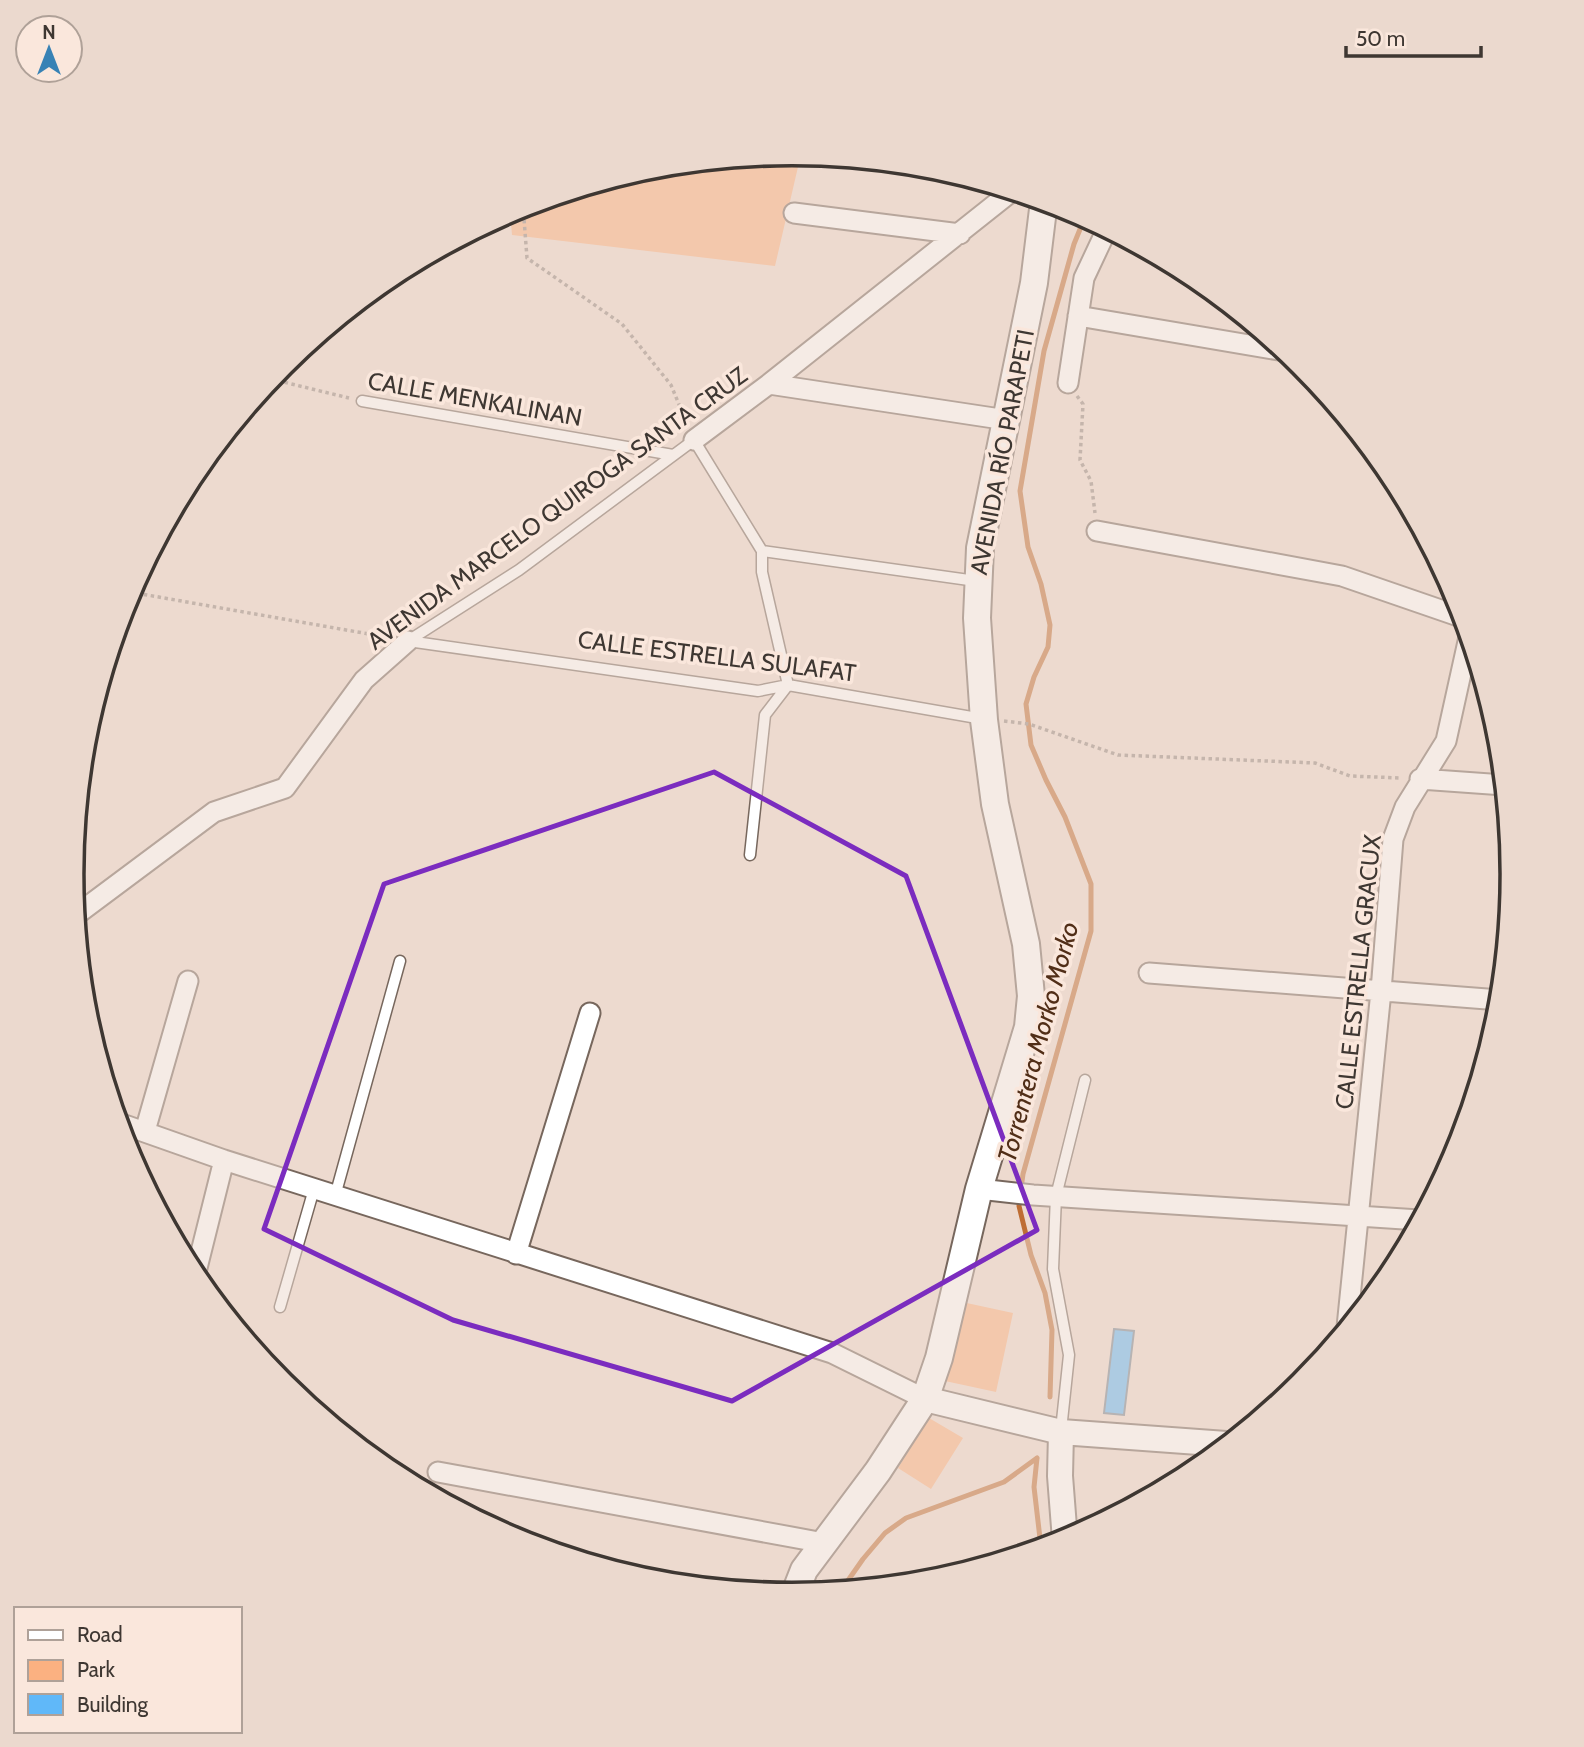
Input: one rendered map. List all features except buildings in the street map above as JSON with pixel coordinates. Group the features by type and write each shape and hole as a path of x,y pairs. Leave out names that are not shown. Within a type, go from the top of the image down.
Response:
{"main road":[{"name":"AVENIDA RÍO PARAPETI","path":"799,1582 804,1570 878,1471 925,1399 992,1191 1027,1027 1031,996 1026,944 995,804 984,720 977,581 980,548 1034,283 1043,211"}],"street":[{"name":"AVENIDA MARCELO QUIROGA SANTA CRUZ","path":"694,440 1003,198"},
{"path":"794,213 960,234"},
{"name":"AVENIDA RÍO PARAPETI","path":"1068,383 1084,278 1103,238"},
{"path":"1079,316 1266,348"},
{"path":"769,384 1007,419"},
{"path":"1097,531 1342,576 1450,613"},
{"name":"AVENIDA MARCELO QUIROGA SANTA CRUZ","path":"85,908 214,812 285,788 364,680 408,641"},
{"name":"CALLE ESTRELLA GRACUX","path":"1349,1311 1381,991 1393,839 1405,807 1420,779 1446,741 1465,655"},
{"path":"1420,779 1494,784"},
{"path":"1149,973 1488,999"},
{"path":"145,1131 188,981"},
{"path":"516,1254 590,1013"},
{"path":"132,1127 335,1196 832,1353 925,1399 1060,1432 1212,1443"},
{"path":"199,1260 224,1160"},
{"path":"992,1191 1410,1219"},
{"path":"1060,1432 1064,1528"},
{"path":"438,1472 824,1543"}],"lane":[{"name":"CALLE MENKALINAN","path":"362,401 673,455"},
{"name":"AVENIDA MARCELO QUIROGA SANTA CRUZ","path":"408,641 519,570 694,440"},
{"path":"694,440 762,551 762,572 788,684 765,715 750,855"},
{"path":"762,551 977,581"},
{"name":"CALLE ESTRELLA SULAFAT","path":"408,641 758,691 788,684 984,720"},
{"path":"335,1196 400,961"},
{"path":"1060,1432 1069,1355 1053,1269 1056,1196 1085,1080"},
{"path":"280,1307 314,1189"}],"path":[{"path":"524,218 527,258 622,324 671,385 694,440"},
{"name":"CALLE MENKALINAN","path":"283,382 362,401"},
{"path":"1068,383 1083,404 1080,460 1091,481 1097,531"},
{"path":"142,594 408,641"},
{"path":"984,720 1029,724 1118,755 1315,762 1350,776 1420,779"}],"highlighted area":[{"path":"714,772 906,876 1037,1230 732,1401 453,1320 264,1229 384,884"}],"green space":[{"path":"798,166 775,266 512,235 511,224 521,219 564,203 654,179 746,167"},
{"path":"962,1302 1013,1313 996,1392 945,1381"},
{"path":"929,1418 963,1438 931,1489 898,1468"}],"waterway":[{"name":"Torrentera Morko Morko","path":"1021,1189 1091,931 1091,884 1065,817 1031,745 1026,704 1034,677 1048,647 1050,625 1041,584 1028,547 1020,491 1044,351 1081,227"},
{"name":"Torrentera Morko Morko","path":"1020,1198 1019,1206 1031,1255 1045,1293 1052,1330 1050,1397"},
{"name":"Torrentera Morko Morko","path":"1037,1458 1034,1487 1040,1537"},
{"path":"849,1579 885,1533 906,1518 1004,1482 1037,1458"}]}
